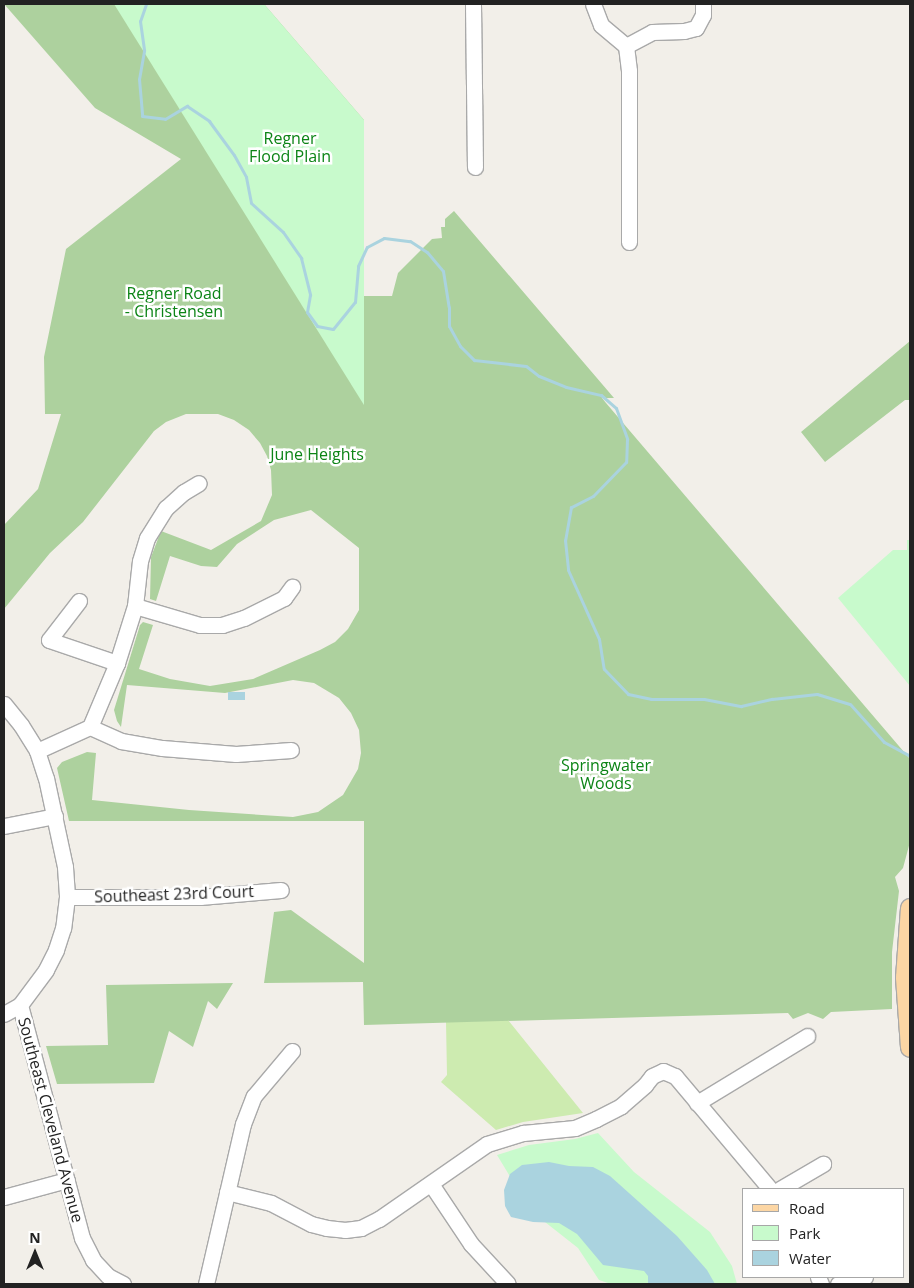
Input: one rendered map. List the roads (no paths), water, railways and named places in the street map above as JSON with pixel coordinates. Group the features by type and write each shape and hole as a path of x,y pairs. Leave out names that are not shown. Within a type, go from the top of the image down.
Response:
{"main road":[{"path":"910,908 905,978 910,1047"}],"street":[{"path":"473,4 475,166"},
{"path":"593,4 601,25 626,46 629,71 629,242"},
{"path":"626,46 652,32 684,32 696,28 703,14 703,4"},
{"path":"37,750 90,727 117,663 135,606 140,561 152,527 175,500 199,483"},
{"path":"135,606 200,625 222,625 244,618 284,598 292,587"},
{"path":"78,601 49,640 117,663"},
{"name":"Southeast Cleveland Avenue","path":"4,704 21,725 37,750 55,816 65,867 67,897 63,928 56,950 43,975 20,1005 82,1238 94,1260 108,1276 123,1284"},
{"path":"90,727 121,741 162,748 236,754 291,750"},
{"path":"4,826 55,816"},
{"name":"Southeast 23rd Court","path":"67,897 200,897 281,890"},
{"path":"4,1014 20,1005"},
{"path":"697,1103 806,1036"},
{"path":"206,1284 239,1138 254,1096 292,1051"},
{"path":"227,1192 271,1202 310,1224 346,1230 361,1228 379,1219 487,1144 523,1133 575,1128 621,1106 645,1086 652,1076 663,1071 675,1076 769,1188"},
{"path":"782,1188 823,1164"},
{"path":"4,1197 67,1180"},
{"path":"431,1184 471,1244 508,1284"},
{"path":"838,1284 861,1278"}],"water":[{"path":"228,692 245,692 245,700 228,700"},
{"path":"549,1162 569,1166 593,1167 610,1176 677,1236 707,1270 715,1284 648,1284 648,1276 644,1271 603,1265 577,1234 559,1223 533,1222 511,1217 505,1206 504,1190 510,1174 522,1165"}],"waterway":[{"path":"146,4 140,21 144,51 139,79 142,116 165,119 187,106 209,121 234,155 246,177 251,203 283,232 301,258 310,295 307,312 317,326 333,329 355,302 358,266 367,247 384,238 410,241 427,252 443,271 449,307 449,326 460,346 474,360 526,366 539,376 566,387 601,395 616,408 627,439 626,462 593,496 571,507 565,540 568,570 599,639 604,669 628,694 651,699 704,699 741,706 772,699 817,694 850,704 884,742 910,756"}],"park label":[{"name":"Regner Flood Plain","path":"290,147"},
{"name":"Regner Road - Christensen","path":"174,302"},
{"name":"June Heights","path":"317,454"},
{"name":"Springwater Woods","path":"606,774"}]}
